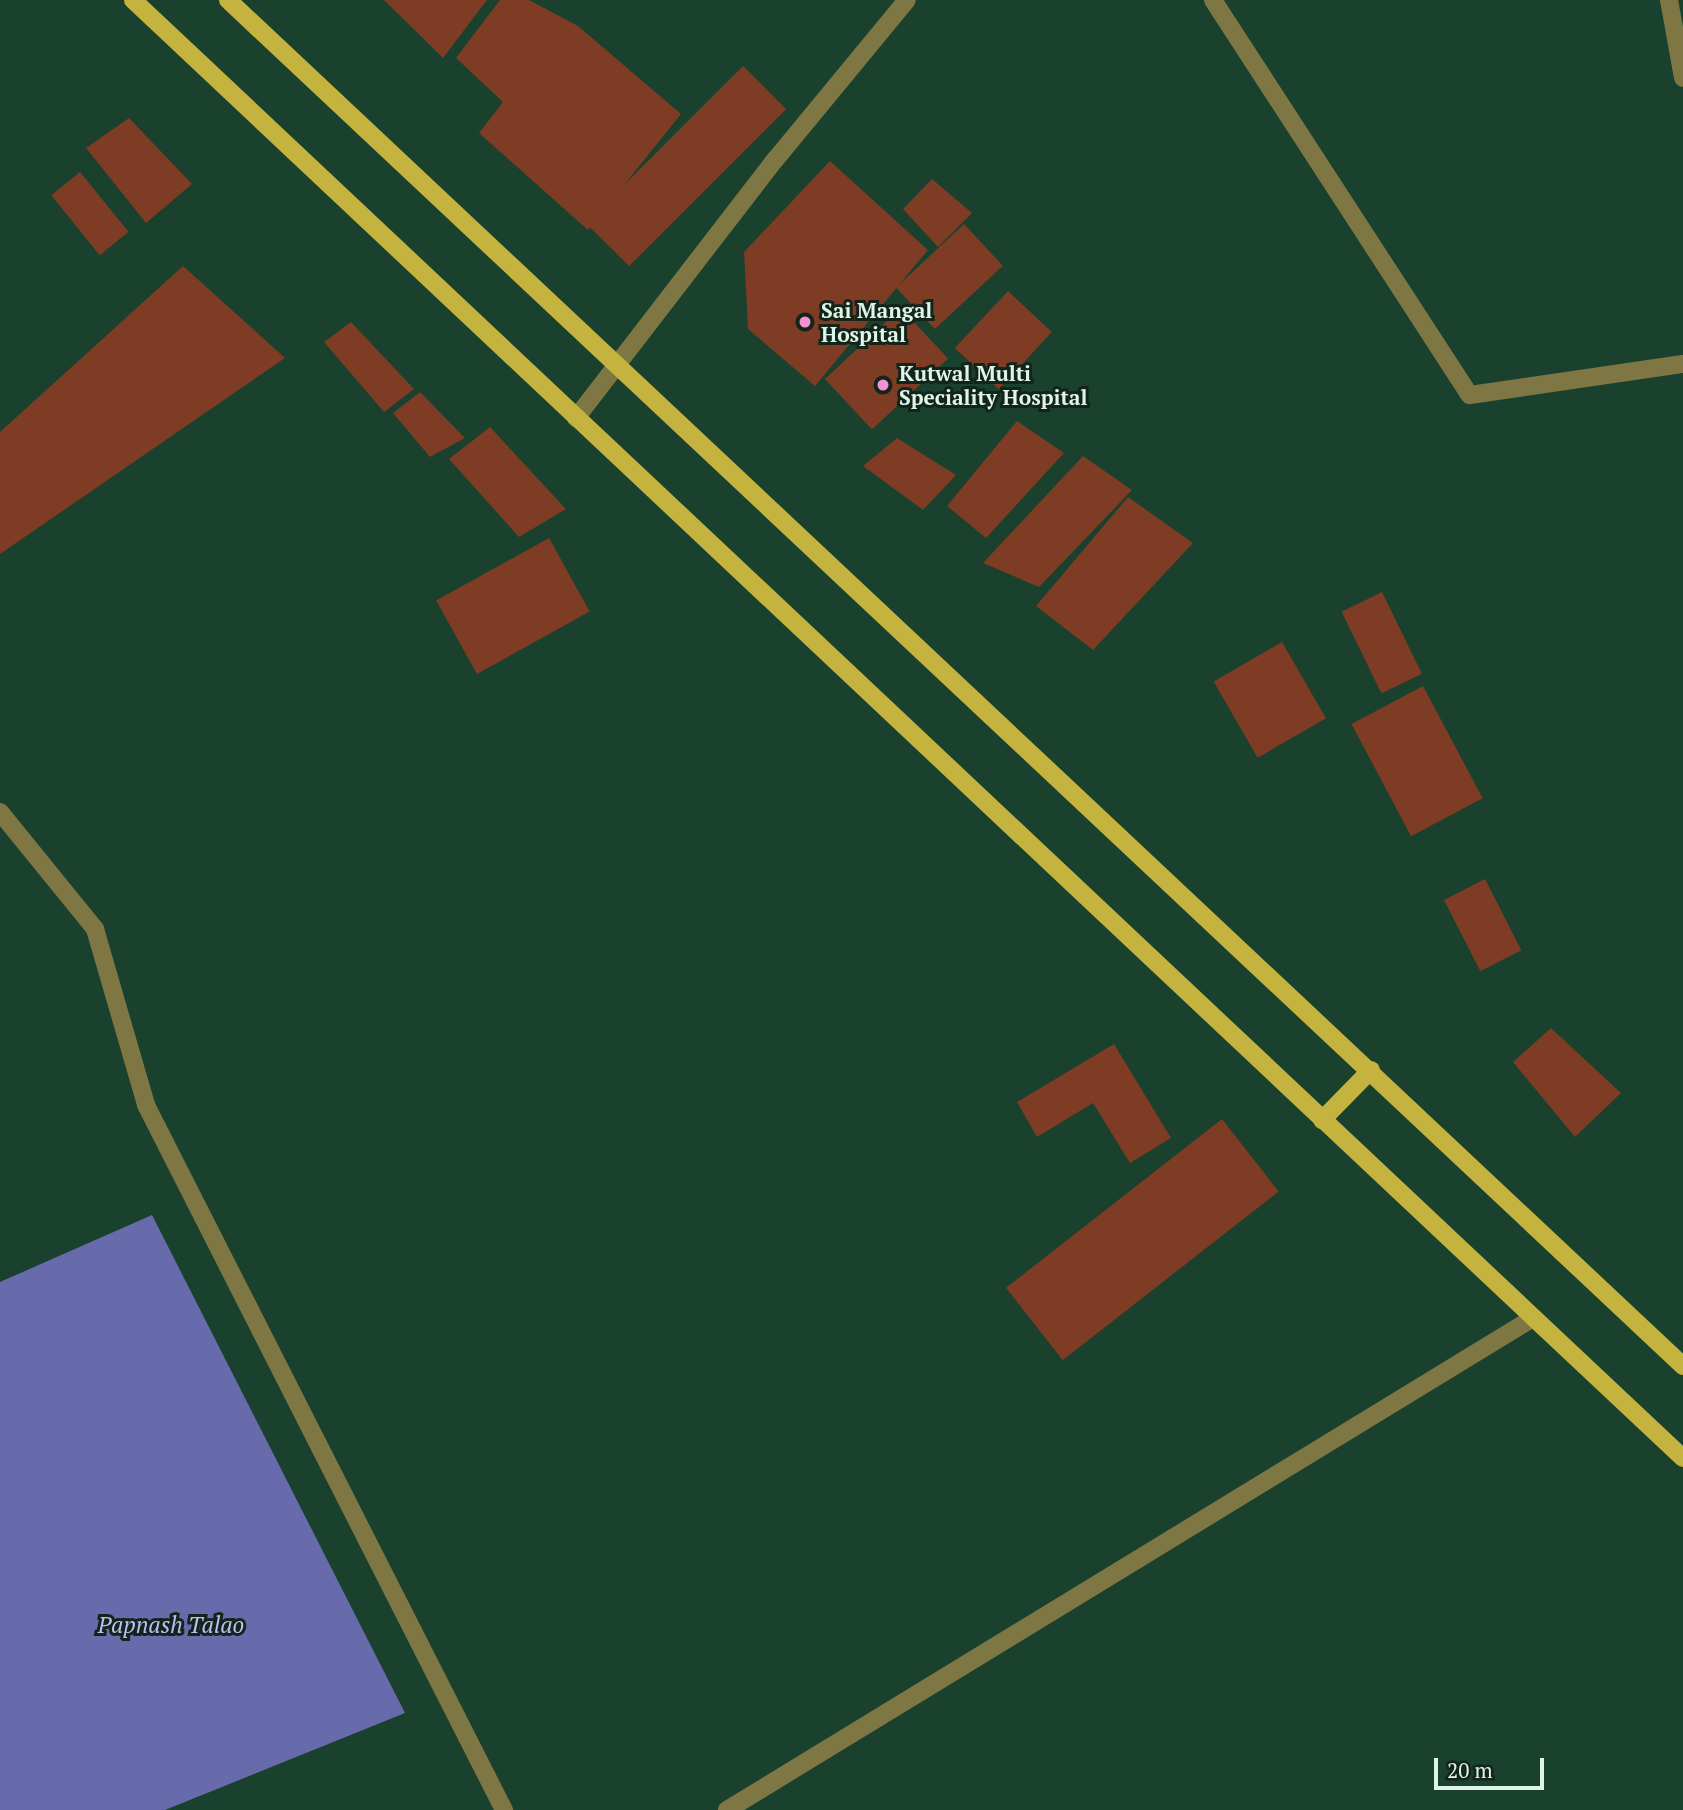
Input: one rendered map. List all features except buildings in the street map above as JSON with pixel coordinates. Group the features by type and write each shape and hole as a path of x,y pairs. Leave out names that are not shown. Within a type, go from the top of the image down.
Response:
{"main road":[{"path":"133,0 1683,1458"},
{"path":"228,0 1371,1070 1683,1366"},
{"path":"1322,1120 1371,1070"}],"street":[{"path":"576,418 615,364 907,0"},
{"path":"1213,0 1470,395 1683,364"},
{"path":"1669,0 1683,78"},
{"path":"0,812 95,929 146,1105 504,1810"},
{"path":"727,1810 1533,1318"}],"water":[{"name":"Papnash Talao","path":"152,1215 405,1713 165,1810 0,1810 0,1282"}],"place":[{"name":"Sai Mangal Hospital","path":"805,322"},
{"name":"Kutwal Multi Speciality Hospital","path":"883,385"}]}
